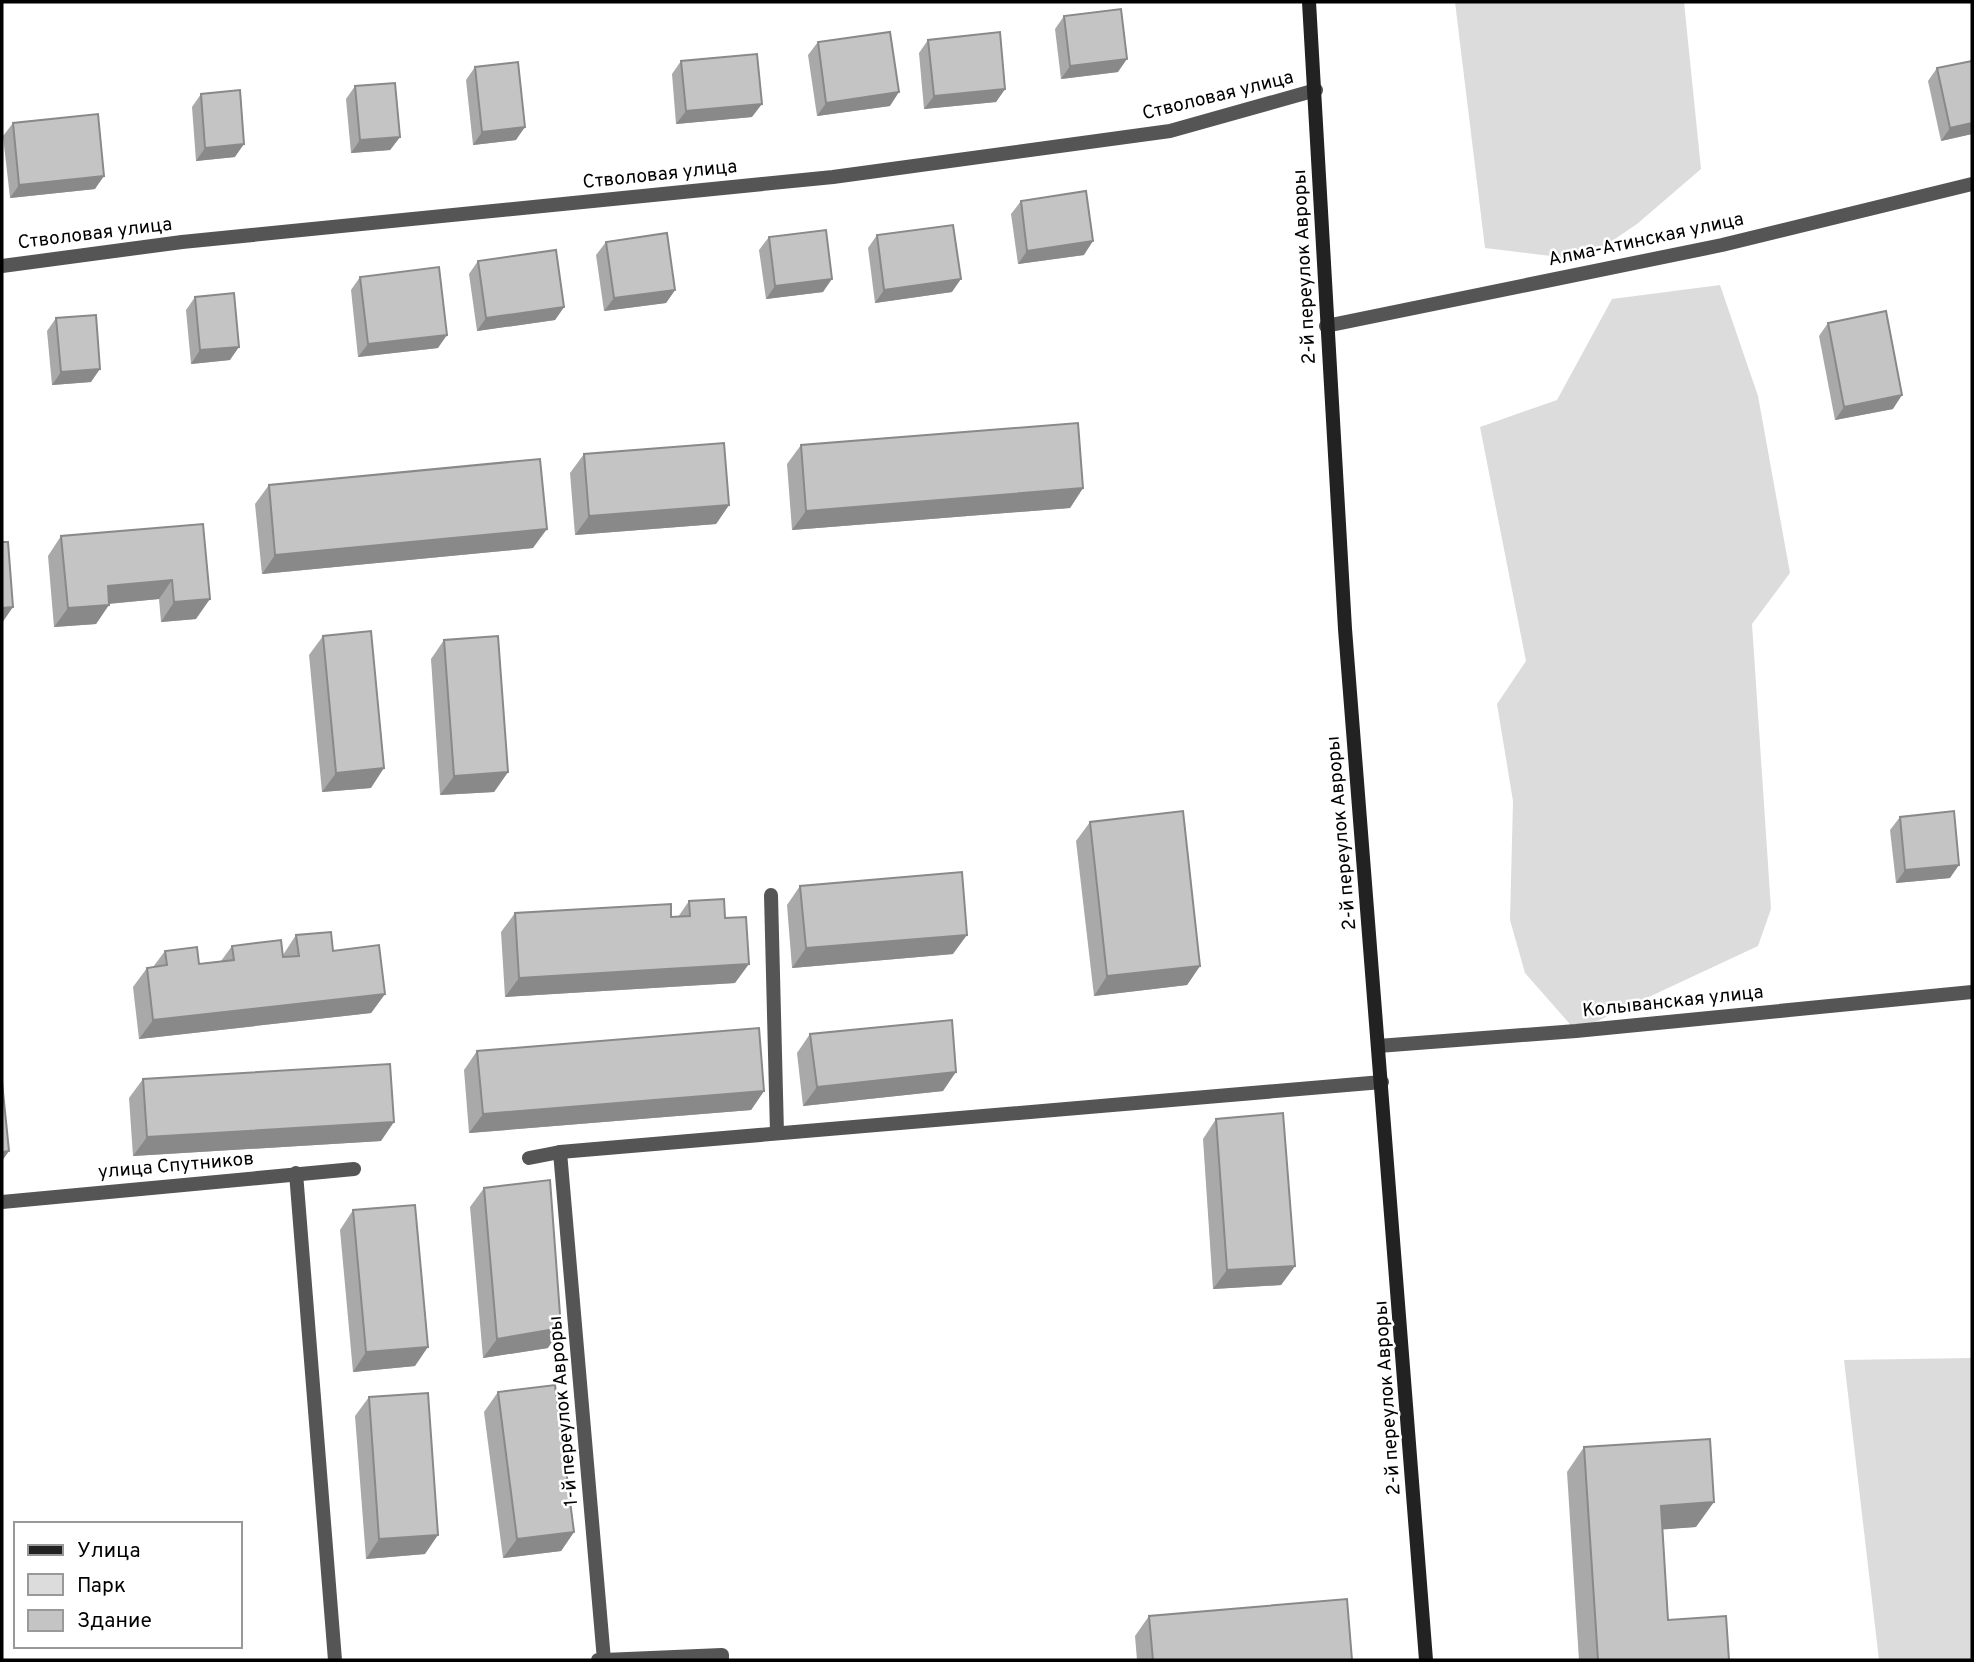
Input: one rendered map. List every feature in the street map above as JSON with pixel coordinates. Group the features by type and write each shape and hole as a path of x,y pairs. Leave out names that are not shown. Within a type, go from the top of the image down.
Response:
{"street":[{"name":"2-й переулок Авроры","path":"1309,2 1345,629 1426,1660"},
{"name":"Стволовая улица","path":"2,266 182,243 833,177 1170,131 1316,90"},
{"name":"Алма-Атинская улица","path":"1326,326 1722,245 1972,184"},
{"path":"771,895 777,1133"},
{"name":"Колыванская улица","path":"1378,1046 1590,1029 1972,992"},
{"path":"529,1158 560,1152 1382,1082"},
{"name":"1-й переулок Авроры","path":"560,1152 604,1660"},
{"name":"улица Спутников","path":"2,1202 354,1169"},
{"path":"296,1173 335,1660"},
{"path":"598,1660 722,1655 722,1660"}],"green space":[{"path":"1455,2 1684,2 1701,169 1637,224 1584,260 1485,248"},
{"path":"1720,285 1758,396 1790,573 1752,624 1771,909 1758,946 1576,1031 1525,973 1510,920 1513,801 1497,704 1526,661 1480,427 1557,400 1612,299"},
{"path":"1972,1358 1972,1660 1879,1660 1844,1360"}],"building":[{"path":"1121,9 1127,59 1070,66 1064,16"},
{"path":"890,32 899,92 826,103 818,42"},
{"path":"1000,32 1005,89 934,96 928,40"},
{"path":"757,54 762,104 686,111 681,61"},
{"path":"1972,61 1972,123 1950,128 1937,68"},
{"path":"518,62 525,127 482,132 475,67"},
{"path":"395,83 400,137 360,140 355,86"},
{"path":"240,90 244,144 205,148 201,94"},
{"path":"98,114 104,176 19,185 13,123"},
{"path":"1086,191 1093,241 1027,251 1021,201"},
{"path":"953,225 961,279 884,290 877,235"},
{"path":"826,230 832,279 775,286 769,237"},
{"path":"667,233 675,290 614,298 606,242"},
{"path":"556,250 564,307 486,318 478,261"},
{"path":"439,267 447,335 368,344 360,277"},
{"path":"234,293 239,347 200,350 195,297"},
{"path":"1886,311 1902,395 1844,407 1828,323"},
{"path":"96,315 100,369 61,372 56,318"},
{"path":"1078,423 1083,488 806,511 801,445"},
{"path":"724,443 729,505 589,516 584,454"},
{"path":"540,459 547,529 275,555 269,485"},
{"path":"203,524 210,599 174,602 172,580 108,586 109,605 68,608 61,536"},
{"path":"2,542 8,542 13,607 2,608"},
{"path":"371,631 384,768 336,773 323,636"},
{"path":"498,636 508,772 454,776 444,640"},
{"path":"1183,811 1200,966 1107,976 1090,822"},
{"path":"1954,811 1959,865 1905,870 1900,817"},
{"path":"962,872 967,935 806,948 800,886"},
{"path":"724,899 725,918 746,917 749,964 519,978 515,913 671,904 671,917 690,916 689,901"},
{"path":"331,932 333,951 379,945 385,994 153,1020 147,968 167,965 165,951 197,947 199,964 234,960 232,946 281,940 283,957 299,956 296,935"},
{"path":"952,1020 956,1072 817,1087 810,1034"},
{"path":"759,1028 764,1091 483,1114 477,1051"},
{"path":"390,1064 394,1122 147,1137 143,1079"},
{"path":"2,1082 9,1151 2,1152"},
{"path":"1283,1113 1295,1266 1227,1270 1216,1119"},
{"path":"550,1180 561,1328 497,1339 484,1188"},
{"path":"415,1205 428,1347 366,1352 353,1210"},
{"path":"555,1385 574,1532 517,1539 498,1392"},
{"path":"428,1393 438,1535 379,1539 369,1397"},
{"path":"1710,1439 1714,1502 1661,1506 1668,1620 1726,1616 1729,1660 1598,1660 1584,1447"},
{"path":"1347,1599 1352,1660 1153,1660 1149,1616"}]}
